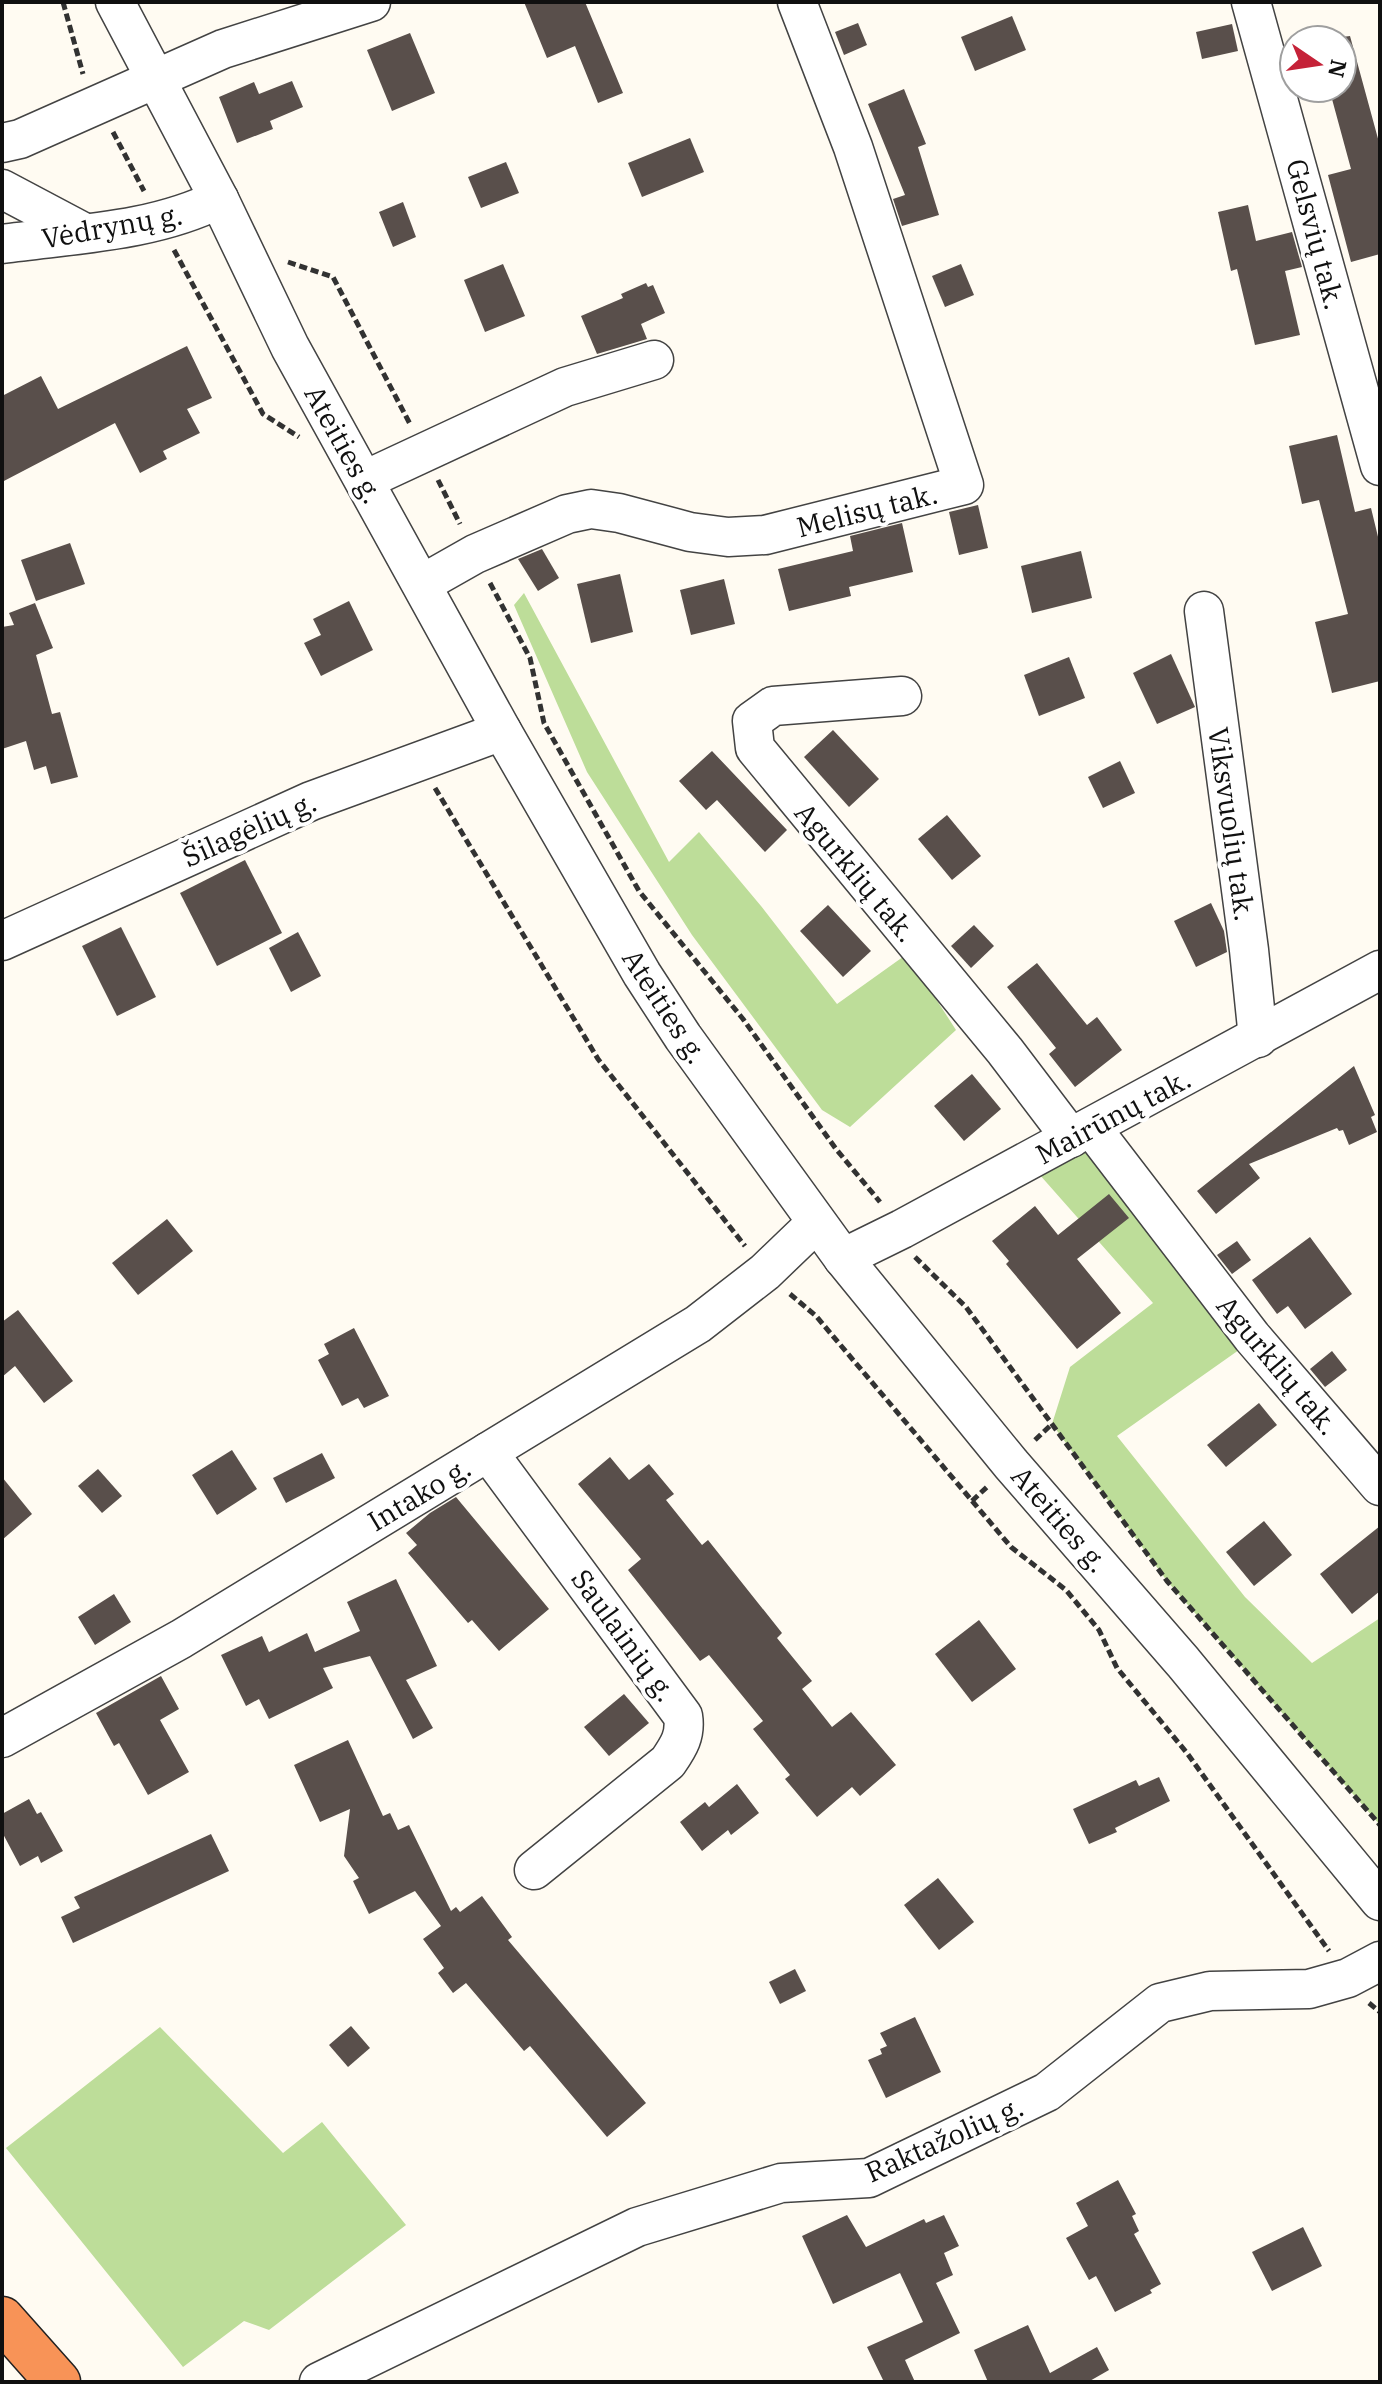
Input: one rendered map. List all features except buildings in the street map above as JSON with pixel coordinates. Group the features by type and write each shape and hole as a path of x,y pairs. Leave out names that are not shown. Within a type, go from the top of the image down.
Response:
{"highway":[{"path":"2,2319 58,2382"}],"street":[{"name":"Ateities g.","path":"115,2 219,199 290,347 502,731 642,974 683,1037 843,1258 1011,1464 1183,1662 1380,1901"},
{"path":"2,143 20,139 223,49 371,2"},
{"name":"Melisų tak.","path":"422,584 475,554 567,514 591,509 619,513 690,532 728,537 765,535 964,485 853,147 797,2"},
{"name":"Gelsvių tak.","path":"1251,2 1380,466"},
{"path":"2,189 85,233"},
{"name":"Vėdrynų g.","path":"2,244 159,222 190,214 219,199"},
{"path":"365,480 565,387 654,360"},
{"name":"Viksvuolių tak.","path":"1204,611 1258,1038"},
{"name":"Agurklių tak.","path":"902,696 773,706 752,721 755,748 1005,1051 1081,1132 1380,1486"},
{"name":"Šilagėlių g.","path":"2,941 311,801 502,731"},
{"name":"Mairūnų tak.","path":"843,1258 1380,970"},
{"name":"Intako g.","path":"2,1738 181,1639 698,1324 765,1272 816,1223"},
{"name":"Saulainių g.","path":"488,1452 683,1716 685,1727 682,1741 668,1762 534,1870"},
{"name":"Raktažolių g.","path":"319,2382 637,2227 781,2183 869,2178 1047,2092 1160,2003 1210,1991 1309,1989 1364,1970"}],"path":[{"path":"117,138 263,414 301,439"},
{"path":"282,250 290,264 333,277 530,658 544,723 639,891 743,1019 836,1149 902,1229 917,1261 966,1307 1167,1581 1380,1825"},
{"path":"418,760 598,1059 765,1272 816,1316 1011,1547 1066,1590 1099,1630 1117,1668 1364,1970 1359,1994 1380,2012"}],"green space":[{"path":"524,593 669,862 699,832 837,1004 907,954 956,1030 850,1127 822,1110 692,935 587,772 514,605"},
{"path":"1096,1145 1246,1345 1117,1436 1245,1597 1312,1663 1380,1618 1380,1825 1167,1581 1052,1424 1070,1367 1153,1303 1039,1174"},
{"path":"160,2027 283,2153 322,2122 406,2225 269,2330 244,2321 183,2367 6,2148"}]}
